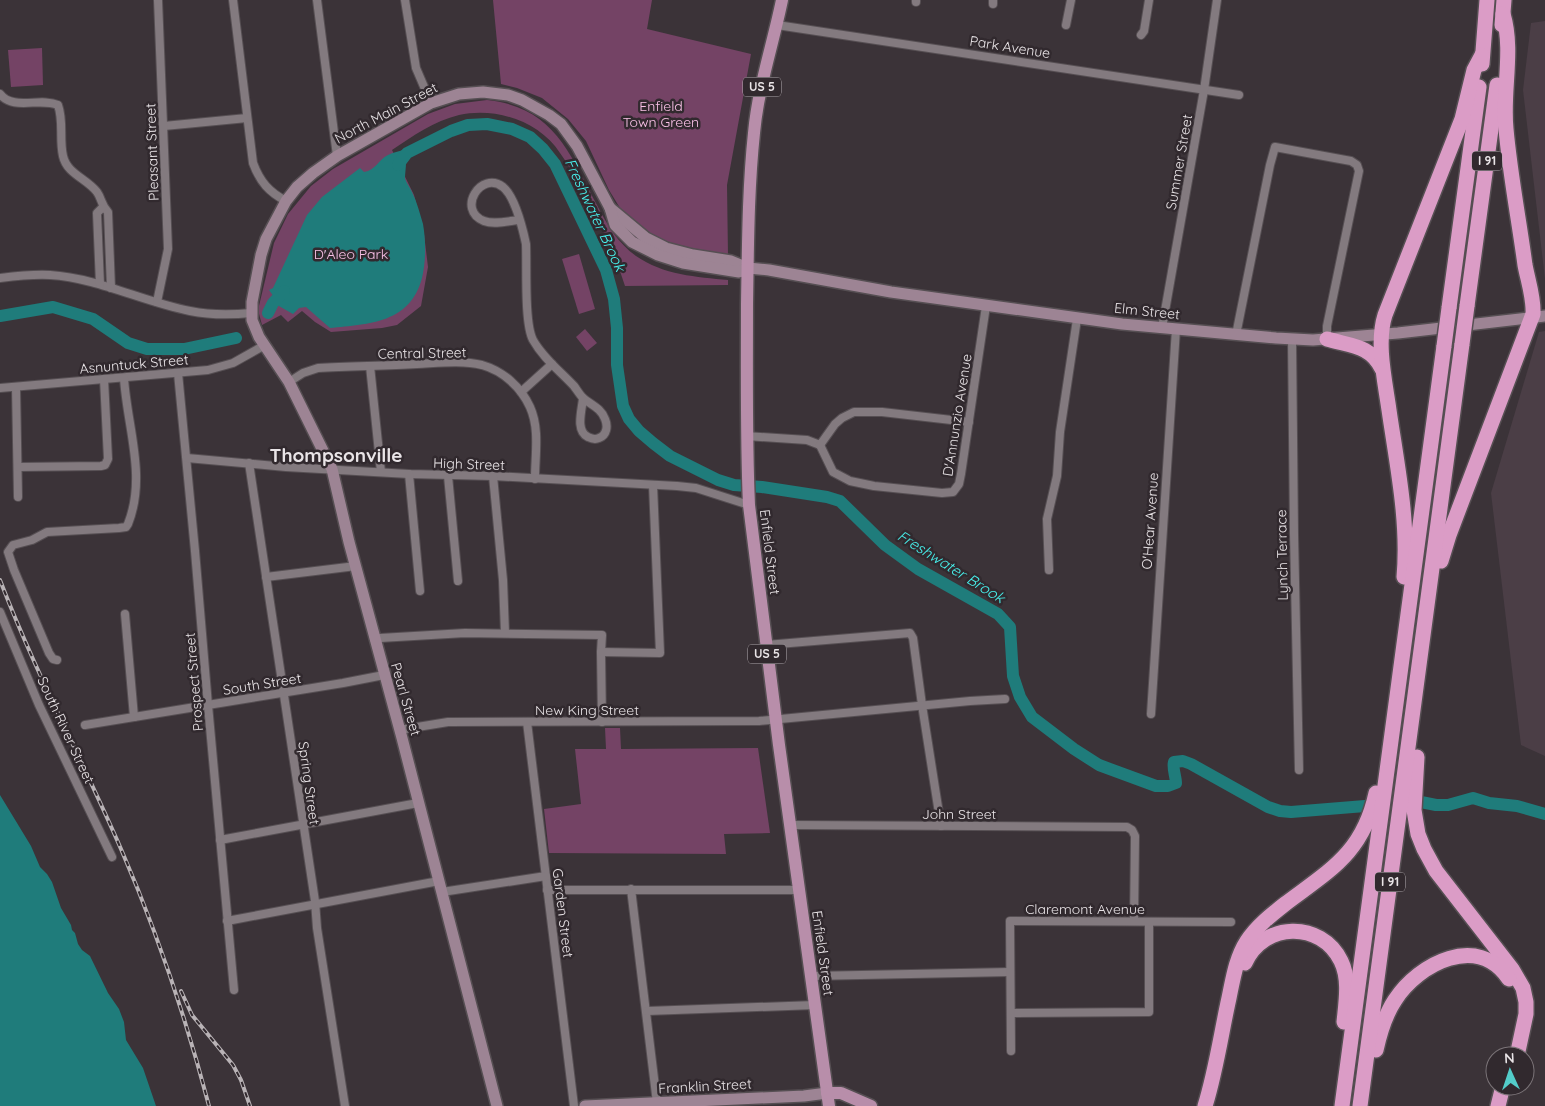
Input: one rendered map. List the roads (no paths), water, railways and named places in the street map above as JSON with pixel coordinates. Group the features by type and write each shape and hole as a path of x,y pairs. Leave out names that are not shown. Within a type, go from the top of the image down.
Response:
{"highway":[{"name":"I 91","path":"1341,1106 1450,308 1482,55 1487,0"},
{"name":"I 91","path":"1360,1105 1495,101 1504,7"},
{"path":"1430,588 1439,571 1449,535 1538,317 1532,304 1526,271 1506,131 1505,100 1508,41 1504,7"},
{"path":"1404,643 1401,622 1405,565 1405,529 1384,373 1382,334 1385,315 1462,119 1474,70 1482,55"},
{"path":"1327,339 1369,351 1377,359 1384,373"},
{"path":"1420,661 1424,686 1414,803 1418,834 1436,871 1512,969 1521,984 1526,1002 1526,1014 1519,1046"},
{"path":"1205,1106 1234,974 1244,946 1252,933 1264,921 1334,867 1356,843 1369,819 1380,771 1390,752"},
{"path":"1217,1106 1217,1087 1246,961 1262,941 1275,934 1289,932 1310,934 1325,942 1338,956 1344,970 1346,994 1338,1094 1341,1106"},
{"path":"1360,1105 1369,1085 1380,1032 1392,1005 1404,988 1415,977 1426,968 1442,960 1462,956 1480,958 1495,964 1507,976 1514,990 1518,1005 1511,1046"}],"main road":[{"name":"Enfield Street","path":"782,0 759,100 754,134 750,188 747,477 766,645 829,1106"},
{"path":"827,1093 841,1093 871,1106"}],"street":[{"name":"Pleasant Street","path":"157,302 168,249 158,0"},
{"path":"233,0 253,163 272,194 286,201"},
{"path":"316,0 336,156"},
{"path":"405,0 416,68 431,103"},
{"path":"1066,25 1071,0"},
{"path":"1141,36 1144,31 1149,0"},
{"name":"Summer Street","path":"1162,328 1204,90 1217,0"},
{"name":"Park Avenue","path":"777,25 1239,95"},
{"name":"North Main Street","path":"251,314 266,239 286,201 297,187 336,156 431,103 459,94 483,92 508,95 536,107 562,124 577,146 610,208 646,238 679,252 731,261 748,268"},
{"path":"0,94 8,101 22,103 51,102 58,106 61,114 63,154 66,166 90,185 98,194 103,207 108,212 111,288"},
{"path":"164,126 247,118"},
{"path":"1236,335 1275,147 1350,161 1357,165 1359,171 1327,326 1327,339"},
{"path":"519,220 484,221 472,209 475,193 481,186 501,186 510,197 519,220 526,244 528,321 533,339 552,364 584,398 598,408 605,419 606,430 604,435 598,439 592,440 582,431 584,398"},
{"path":"100,284 97,213 103,207"},
{"name":"Elm Street","path":"748,268 891,292 1077,319 1292,339 1327,339 1538,317"},
{"path":"0,278 50,275 100,284 157,302 201,313 251,314"},
{"name":"D'Annunzio Avenue","path":"820,444 833,472 850,481 874,486 953,492 959,484 986,306"},
{"name":"Pearl Street","path":"251,314 254,327 288,382 332,469 374,639 441,886 497,1106"},
{"path":"1049,570 1047,519 1057,476 1060,432 1077,319"},
{"name":"O'Hear Avenue","path":"1151,714 1176,329"},
{"name":"Lynch Terrace","path":"1292,339 1294,534 1300,770"},
{"name":"Asnuntuck Street","path":"0,388 203,371 224,366 244,358 264,345"},
{"name":"Central Street","path":"288,382 303,373 318,368 452,363 481,365 495,370 504,375 521,392 530,407 537,440 535,479"},
{"path":"521,392 552,364"},
{"path":"370,366 381,472"},
{"name":"Prospect Street","path":"178,373 234,990"},
{"path":"57,660 53,659 48,653 8,552 13,545 32,540 47,532 119,528 128,524 136,492 137,470 126,407 124,378"},
{"path":"18,467 105,465 108,459 104,380"},
{"path":"16,387 18,497"},
{"path":"746,436 807,440 820,444 835,424 854,412 882,412 969,422"},
{"name":"High Street","path":"187,458 249,464 409,474 493,476 696,488 749,499"},
{"name":"Spring Street","path":"249,464 345,1106"},
{"path":"409,474 420,591"},
{"path":"448,476 458,581"},
{"path":"493,476 503,580 505,633"},
{"path":"601,652 660,653 653,485"},
{"path":"266,577 356,566"},
{"name":"South River Street","path":"0,612 39,705 112,857"},
{"path":"125,614 134,717"},
{"path":"374,639 444,633 602,635 602,722"},
{"path":"766,645 910,633 913,638 941,826"},
{"name":"South Street","path":"85,725 343,684 384,675"},
{"name":"New King Street","path":"399,730 448,722 754,721 1005,699"},
{"name":"Garden Street","path":"527,722 574,1106"},
{"path":"220,840 418,803"},
{"name":"John Street","path":"790,825 1127,827 1132,830 1135,836 1134,921"},
{"path":"227,921 315,905 441,886 546,876"},
{"path":"631,889 658,1103"},
{"path":"547,890 800,890"},
{"name":"Claremont Avenue","path":"1010,972 1010,921 1231,922"},
{"path":"1011,1013 1149,1012 1150,922"},
{"path":"812,976 1010,972 1011,1051"},
{"path":"647,1011 815,1005"},
{"name":"Franklin Street","path":"584,1106 804,1096 827,1093"}],"water":[{"name":"D'Aleo Park","path":"405,149 410,158 406,163 405,178 420,212 425,244 422,278 416,293 408,304 398,313 374,322 330,328 306,307 299,308 293,314 270,301 274,297 269,290 273,288 307,215 322,197 360,168 364,172 368,171 388,155"},
{"path":"0,795 31,846 40,867 52,882 61,908 75,933 78,944 90,956 108,993 119,1009 124,1022 126,1040 143,1068 156,1106 0,1106"}],"waterway":[{"name":"Freshwater Brook","path":"398,165 407,153 451,131 468,125 487,124 512,129 530,137 555,164 606,270 614,299 617,328 617,365 623,406 629,419 639,431 670,456 718,480 734,485 762,487 827,497 840,501 885,545 918,569 998,614 1010,627 1013,676 1020,697 1032,717 1074,749 1099,765 1156,786 1168,786 1176,783 1174,762 1183,761 1268,807 1280,811 1291,812 1365,806"},
{"name":"Freshwater Brook","path":"268,313 273,303 284,291"},
{"name":"Freshwater Brook","path":"0,316 53,307 93,319 128,343 147,349 184,349 236,338"},
{"name":"Freshwater Brook","path":"1421,802 1448,805 1473,798 1489,803 1517,806 1545,814"}],"railway":[{"path":"0,580 43,682 106,815 147,912 191,1040 209,1106"},
{"path":"181,991 192,1015 233,1065 241,1080 250,1106"}],"district":[{"name":"Thompsonville","path":"336,455"}],"park label":[{"name":"Enfield Town Green","path":"661,114"}]}
